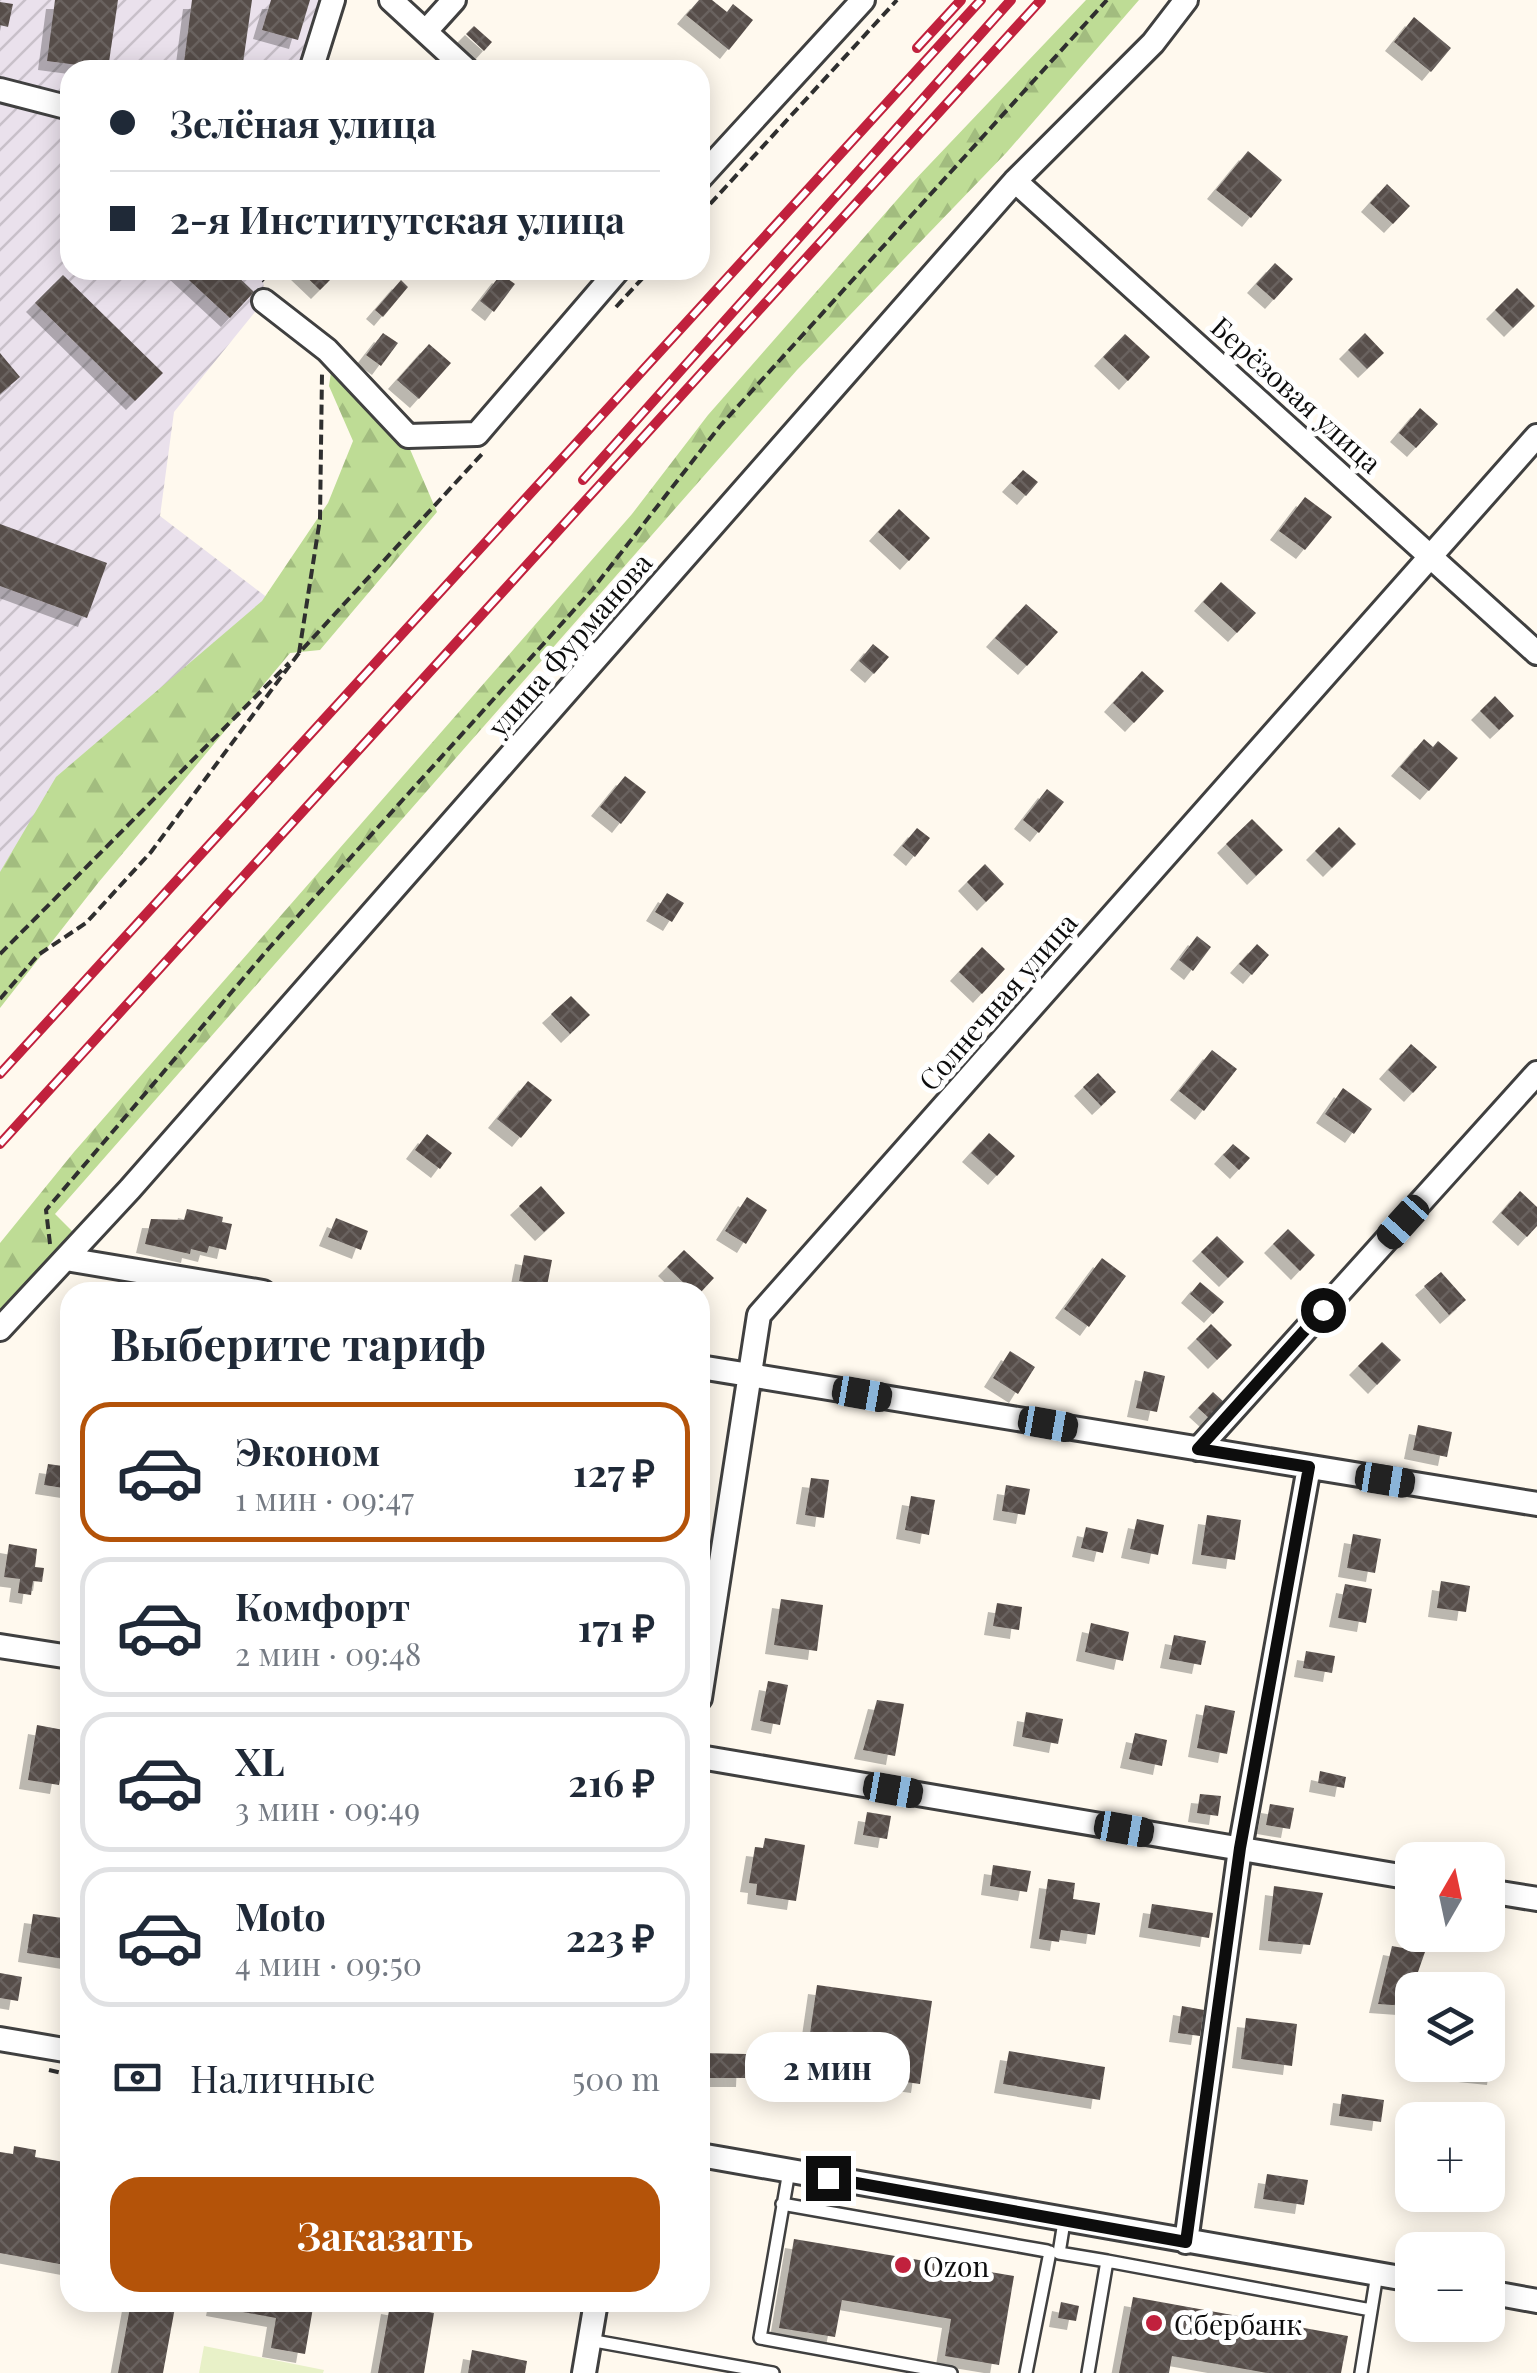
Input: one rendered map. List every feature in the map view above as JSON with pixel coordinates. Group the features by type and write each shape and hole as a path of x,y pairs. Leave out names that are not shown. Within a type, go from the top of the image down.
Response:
{"street":[{"path":"315,60 334,0"},
{"path":"391,0 456,60"},
{"path":"426,31 454,0"},
{"name":"улица Фурманова","path":"0,1329 62,1264 1015,182 1153,43 1186,0"},
{"path":"710,167 854,3"},
{"path":"0,90 60,105"},
{"name":"Берёзовая улица","path":"1015,182 1537,653"},
{"path":"266,292 328,350 408,436 485,438 610,280"},
{"name":"Солнечная улица","path":"710,1634 759,1315 1537,436"},
{"path":"1198,1449 1537,1073"},
{"path":"62,1264 191,1282"},
{"path":"710,1369 1537,1504"},
{"path":"1186,2242 1240,1848 1309,1467"},
{"path":"0,1646 60,1655"},
{"path":"710,1758 1395,1875"},
{"path":"1505,1894 1537,1899"},
{"path":"0,2039 60,2048"},
{"path":"710,2156 1064,2222 1395,2277"},
{"path":"1505,2295 1537,2301"},
{"path":"584,2373 594,2312"}],"lane":[{"path":"789,2171 760,2338 951,2373"},
{"path":"782,2204 1371,2310"},
{"path":"1026,2373 1053,2252 1064,2222"},
{"path":"1088,2373 1107,2260"},
{"path":"1361,2373 1377,2274"},
{"path":"589,2340 773,2373"}],"path":[{"path":"710,204 897,0"},
{"path":"62,1264 44,1222 46,1210 270,946 592,590 720,426 1107,0"},
{"path":"258,280 266,292"},
{"path":"611,313 641,280"},
{"path":"0,999 38,955 86,923 151,852 300,652 320,519 322,370 328,350"},
{"path":"0,954 300,652 485,438"}],"shaded area":[{"path":"0,0 320,0 302,60 60,60 60,280 263,280 264,301 174,412 160,516 277,605 0,906"}],"green space":[{"path":"1086,0 1139,0 1007,152 797,370 55,1214 73,1232 0,1311 0,1243 74,1152 632,514 708,415 910,185"},
{"path":"341,370 406,440 437,512 320,650 290,653 98,883 0,1008 0,872 56,777 262,601 328,503 353,441 329,386 331,372"},
{"path":"204,2346 324,2370 199,2373"}],"building":[{"path":"55,0 118,0 109,60 47,61"},
{"path":"192,0 252,0 243,60 184,60"},
{"path":"271,0 310,0 298,40 262,30"},
{"path":"699,0 712,0 727,12 733,4 753,20 729,50 686,15"},
{"path":"0,2 13,4 8,27 0,25"},
{"path":"1414,17 1451,48 1431,72 1394,42"},
{"path":"474,26 492,42 484,51 466,34"},
{"path":"1248,151 1282,180 1251,218 1216,190"},
{"path":"1387,184 1410,206 1393,224 1370,203"},
{"path":"1275,263 1293,279 1274,300 1256,284"},
{"path":"60,278 68,280 163,373 135,401 35,303"},
{"path":"189,280 241,280 254,292 230,318"},
{"path":"310,280 330,280 320,290"},
{"path":"401,280 408,287 383,317 375,310"},
{"path":"496,280 515,284 494,312 480,301"},
{"path":"1517,288 1535,306 1513,328 1495,310"},
{"path":"383,333 398,343 381,366 366,355"},
{"path":"1365,333 1384,353 1367,369 1348,350"},
{"path":"1125,334 1150,357 1128,381 1103,357"},
{"path":"429,344 451,363 419,399 397,380"},
{"path":"0,353 20,377 0,394"},
{"path":"1420,408 1438,424 1416,448 1399,433"},
{"path":"1023,470 1038,482 1026,496 1011,483"},
{"path":"1305,497 1332,517 1305,550 1279,531"},
{"path":"899,509 930,538 909,561 878,532"},
{"path":"0,524 107,563 87,618 0,586"},
{"path":"1221,582 1256,613 1237,633 1203,602"},
{"path":"1026,604 1058,632 1027,666 995,638"},
{"path":"873,644 889,657 874,674 859,661"},
{"path":"1142,671 1164,691 1134,723 1113,703"},
{"path":"1495,696 1514,716 1499,730 1480,711"},
{"path":"1424,739 1433,747 1438,741 1458,758 1429,791 1400,767"},
{"path":"625,776 646,792 621,824 600,807"},
{"path":"1047,789 1064,802 1039,833 1023,820"},
{"path":"1252,819 1283,850 1256,876 1226,844"},
{"path":"1339,827 1356,844 1332,868 1315,851"},
{"path":"917,828 930,838 915,857 902,846"},
{"path":"985,864 1004,884 986,902 967,882"},
{"path":"667,893 684,903 672,922 655,912"},
{"path":"1197,936 1211,947 1193,971 1179,960"},
{"path":"1257,944 1269,955 1252,975 1239,964"},
{"path":"982,947 1005,969 982,994 959,972"},
{"path":"571,996 590,1015 570,1034 551,1014"},
{"path":"1411,1044 1437,1067 1413,1093 1388,1070"},
{"path":"1212,1050 1237,1069 1204,1111 1179,1091"},
{"path":"1098,1073 1116,1092 1101,1106 1083,1087"},
{"path":"528,1081 552,1100 521,1138 497,1119"},
{"path":"1343,1088 1372,1109 1354,1134 1325,1114"},
{"path":"989,1133 1015,1156 997,1176 971,1153"},
{"path":"427,1134 452,1153 440,1169 415,1150"},
{"path":"1233,1144 1250,1158 1239,1170 1223,1155"},
{"path":"541,1186 565,1213 544,1232 519,1206"},
{"path":"1520,1191 1537,1207 1537,1226 1527,1237 1501,1213"},
{"path":"747,1197 767,1210 746,1244 725,1231"},
{"path":"187,1209 223,1217 222,1222 232,1224 226,1250 209,1246 207,1253 191,1249 190,1254 145,1244 151,1219 184,1220"},
{"path":"336,1218 368,1231 361,1250 328,1237"},
{"path":"1288,1229 1315,1255 1300,1271 1273,1244"},
{"path":"1217,1236 1244,1262 1228,1278 1201,1252"},
{"path":"684,1250 714,1278 710,1282 683,1282 667,1267"},
{"path":"524,1255 552,1260 548,1282 519,1281"},
{"path":"1102,1258 1126,1276 1089,1327 1064,1309"},
{"path":"1441,1272 1466,1300 1449,1315 1424,1286"},
{"path":"1200,1282 1224,1302 1213,1314 1190,1294"},
{"path":"1211,1324 1232,1345 1217,1360 1196,1339"},
{"path":"1382,1342 1401,1360 1377,1385 1358,1366"},
{"path":"1010,1351 1035,1367 1018,1394 993,1378"},
{"path":"1144,1371 1165,1376 1157,1412 1136,1408"},
{"path":"1213,1392 1225,1403 1210,1419 1198,1408"},
{"path":"1418,1425 1452,1432 1447,1457 1413,1450"},
{"path":"48,1464 60,1466 60,1487 44,1485"},
{"path":"811,1478 829,1480 824,1518 805,1515"},
{"path":"1006,1485 1030,1489 1025,1515 1002,1511"},
{"path":"911,1496 935,1500 929,1535 905,1530"},
{"path":"1207,1515 1241,1520 1235,1560 1201,1555"},
{"path":"1137,1519 1164,1525 1158,1555 1130,1549"},
{"path":"1086,1527 1108,1532 1103,1553 1081,1548"},
{"path":"1353,1534 1381,1539 1375,1573 1347,1568"},
{"path":"9,1544 37,1549 35,1567 44,1568 42,1582 33,1581 31,1595 18,1593 20,1579 4,1577"},
{"path":"1441,1581 1470,1586 1466,1612 1437,1608"},
{"path":"1345,1584 1372,1589 1366,1623 1338,1618"},
{"path":"781,1599 823,1605 817,1651 774,1645"},
{"path":"997,1603 1022,1607 1019,1630 993,1626"},
{"path":"1091,1623 1129,1632 1123,1661 1085,1652"},
{"path":"1174,1635 1206,1641 1201,1665 1169,1659"},
{"path":"1306,1651 1335,1656 1332,1673 1303,1668"},
{"path":"768,1681 788,1685 780,1725 760,1721"},
{"path":"877,1700 904,1704 895,1756 863,1750"},
{"path":"1205,1705 1235,1711 1227,1754 1197,1748"},
{"path":"1026,1712 1063,1719 1058,1744 1022,1737"},
{"path":"37,1725 60,1729 59,1785 28,1780"},
{"path":"1135,1733 1167,1740 1162,1766 1129,1759"},
{"path":"1320,1771 1346,1777 1344,1788 1318,1783"},
{"path":"1200,1794 1221,1796 1218,1816 1197,1813"},
{"path":"1270,1804 1294,1808 1290,1829 1266,1825"},
{"path":"867,1812 891,1816 887,1839 863,1835"},
{"path":"765,1838 805,1845 796,1901 756,1895 757,1884 749,1883 755,1847 763,1848"},
{"path":"993,1865 1031,1871 1027,1892 990,1886"},
{"path":"1048,1879 1075,1883 1073,1899 1100,1903 1095,1935 1061,1930 1059,1942 1039,1939"},
{"path":"1274,1886 1323,1893 1310,1945 1268,1941"},
{"path":"1152,1904 1213,1913 1209,1938 1148,1928"},
{"path":"33,1914 60,1918 60,1958 27,1953"},
{"path":"1392,1946 1395,1952 1425,1952 1418,1972 1395,1972 1395,2005 1378,2004"},
{"path":"0,1973 22,1977 18,2001 0,1998"},
{"path":"817,1985 932,2001 920,2084 805,2068"},
{"path":"1182,2006 1204,2010 1200,2036 1178,2033"},
{"path":"1246,2018 1297,2024 1292,2066 1241,2059"},
{"path":"1009,2051 1105,2067 1100,2100 1003,2084"},
{"path":"710,2053 746,2054 745,2078 710,2078"},
{"path":"1342,2094 1384,2100 1381,2122 1339,2116"},
{"path":"14,2146 36,2150 35,2157 60,2161 60,2264 0,2253 0,2152 13,2154"},
{"path":"1267,2174 1308,2180 1304,2205 1263,2199"},
{"path":"794,2239 1014,2276 999,2365 945,2356 951,2319 842,2300 835,2337 779,2328"},
{"path":"1133,2297 1348,2336 1341,2373 1267,2373 1172,2356 1169,2373 1119,2373"},
{"path":"1061,2302 1079,2306 1076,2321 1058,2318"},
{"path":"129,2312 174,2312 163,2373 118,2373"},
{"path":"243,2312 312,2312 305,2354 271,2348 276,2318"},
{"path":"389,2312 434,2313 424,2373 378,2373"},
{"path":"472,2350 527,2361 525,2373 468,2373"}],"railway":[{"path":"917,48 961,0"},
{"path":"0,1074 981,0"},
{"path":"583,480 1011,0"},
{"path":"0,1144 1041,0"}],"place":[{"name":"Ozon","path":"903,2265"},
{"name":"Сбербанк","path":"1154,2323"}],"route":[{"path":"828,2178 1186,2242 1240,1848 1309,1467 1198,1449 1323,1310"}]}
